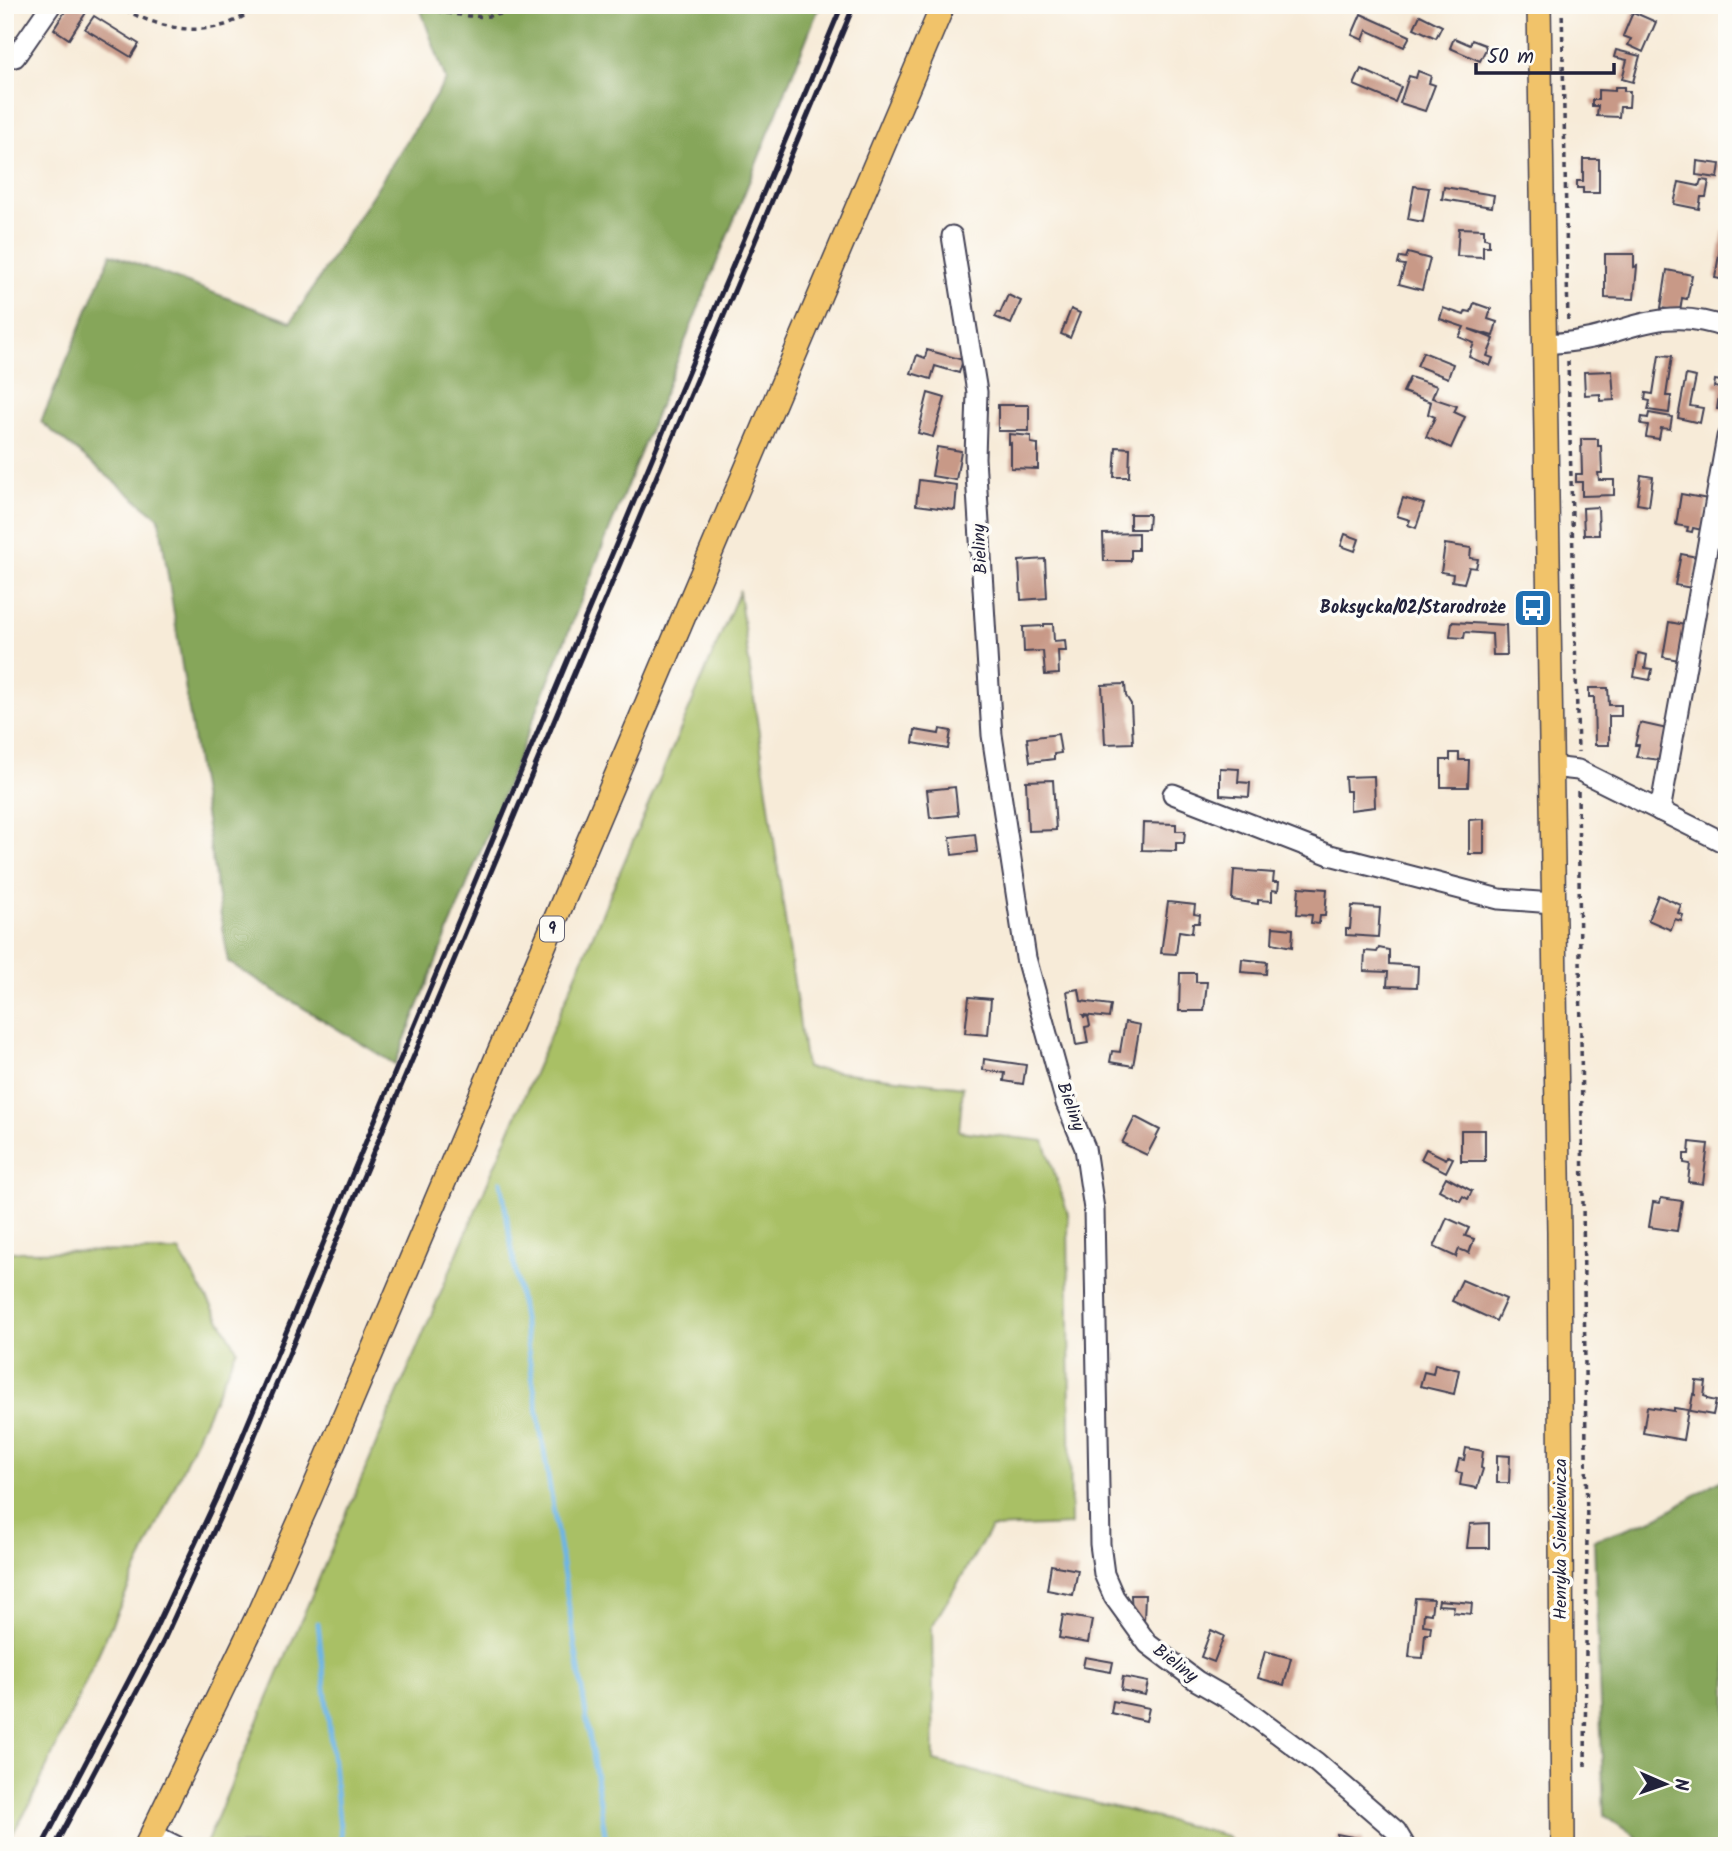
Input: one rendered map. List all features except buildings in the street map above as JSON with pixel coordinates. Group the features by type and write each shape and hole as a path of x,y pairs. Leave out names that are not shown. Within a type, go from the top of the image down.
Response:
{"main road":[{"name":"9","path":"149,1840 257,1617 321,1473 943,5"},
{"name":"Henryka Sienkiewicza","path":"1539,5 1559,1232 1563,1846"}],"street":[{"path":"15,57 51,5"},
{"name":"Bieliny","path":"952,236 977,392 975,458 992,735 1026,958 1066,1103 1086,1148 1094,1209 1100,1544 1104,1574 1114,1597 1148,1644 1196,1681 1239,1705 1316,1762 1396,1831 1405,1846"},
{"path":"1544,344 1602,336 1650,320 1683,318 1727,328"},
{"path":"1660,811 1727,437"},
{"path":"1551,767 1578,770 1727,844"},
{"path":"1172,794 1330,855 1499,899 1553,903"},
{"path":"149,1840 176,1846"}],"path":[{"path":"116,5 155,22 187,31 201,31 227,24 264,5"},
{"path":"407,5 487,18 503,15 516,5"},
{"path":"1562,5 1578,770 1587,1489 1585,1777"}],"green space":[{"path":"419,5 820,5 395,1064 228,962 159,518 41,422 111,254 291,322 446,80"},
{"path":"739,592 806,1068 963,1087 959,1131 1044,1141 1068,1214 1071,1525 991,1528 932,1626 934,1761 1227,1836 1236,1846 205,1846"},
{"path":"179,1251 237,1349 30,1804 5,1846 5,1252"},
{"path":"1727,1476 1727,1846 1649,1846 1604,1815 1594,1540 1658,1517"}],"waterway":[{"path":"501,1181 607,1846"},
{"path":"318,1623 342,1846"}],"railway":[{"path":"42,1846 153,1634 217,1497 842,5"},
{"path":"55,1846 163,1642 227,1502 854,5"}],"place":[{"name":"Boksycka/02/Starodroże","path":"1533,608"}]}
